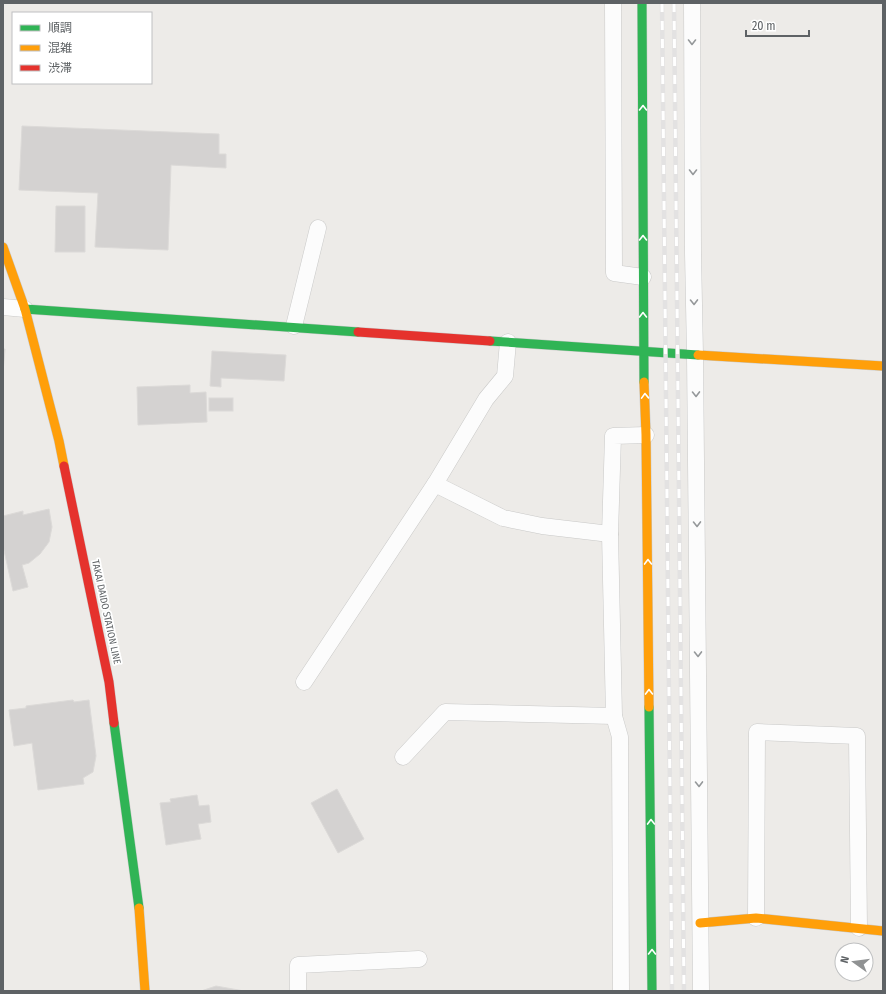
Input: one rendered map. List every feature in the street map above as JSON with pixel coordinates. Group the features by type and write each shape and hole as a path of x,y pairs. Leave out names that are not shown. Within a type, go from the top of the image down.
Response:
{"street":[{"path":"613,3 614,273 643,277"},
{"path":"642,3 643,277 652,991"},
{"path":"692,3 693,245 701,991"},
{"path":"294,326 318,228"},
{"name":"TAKAI DAIDO STATION LINE","path":"3,247 25,309 59,441 109,682 141,924 145,991"},
{"path":"3,307 294,326 644,352 883,366"},
{"path":"304,682 435,484 486,399 505,376 508,342"},
{"path":"621,991 620,737 614,716 610,534 613,436 646,435"},
{"path":"435,484 503,518 542,526 610,534"},
{"path":"403,757 445,712 614,716"},
{"path":"756,918 757,732 858,736 859,928"},
{"path":"700,923 756,918 883,931"},
{"path":"298,991 298,965 419,959"}],"building":[{"path":"22,126 219,134 219,154 226,154 226,168 171,165 168,250 95,247 98,193 19,190"},
{"path":"56,206 85,206 85,252 55,252"},
{"path":"3,349 5,349 3,372"},
{"path":"212,351 286,355 284,381 221,378 221,387 210,386"},
{"path":"190,385 190,393 206,392 207,422 138,425 137,387"},
{"path":"209,398 233,398 233,411 209,411"},
{"path":"49,509 52,527 49,542 40,554 29,563 22,565 28,587 13,591 3,546 3,516 23,511 23,515"},
{"path":"73,700 74,702 89,700 96,756 93,772 83,778 84,784 38,790 32,743 14,746 9,710 26,708 26,706"},
{"path":"337,789 364,839 338,853 311,803"},
{"path":"197,795 199,806 209,805 211,822 198,824 201,839 166,845 160,803 171,802 170,799"},
{"path":"216,986 244,991 201,991"}],"railway":[{"path":"662,3 672,991"},
{"path":"674,3 684,991"}],"traffic: fast":[{"path":"642,3 644,382"},
{"path":"25,309 358,332"},
{"path":"490,341 698,355"},
{"path":"649,707 652,991"},
{"path":"114,723 139,908"}],"traffic: slow":[{"path":"3,247 25,309 64,466"},
{"path":"698,355 883,366"},
{"path":"644,382 649,707"},
{"path":"139,908 145,991"},
{"path":"700,923 756,918 883,931"}],"traffic: jam":[{"path":"358,332 490,341"},
{"path":"64,466 109,682 114,723"}]}
